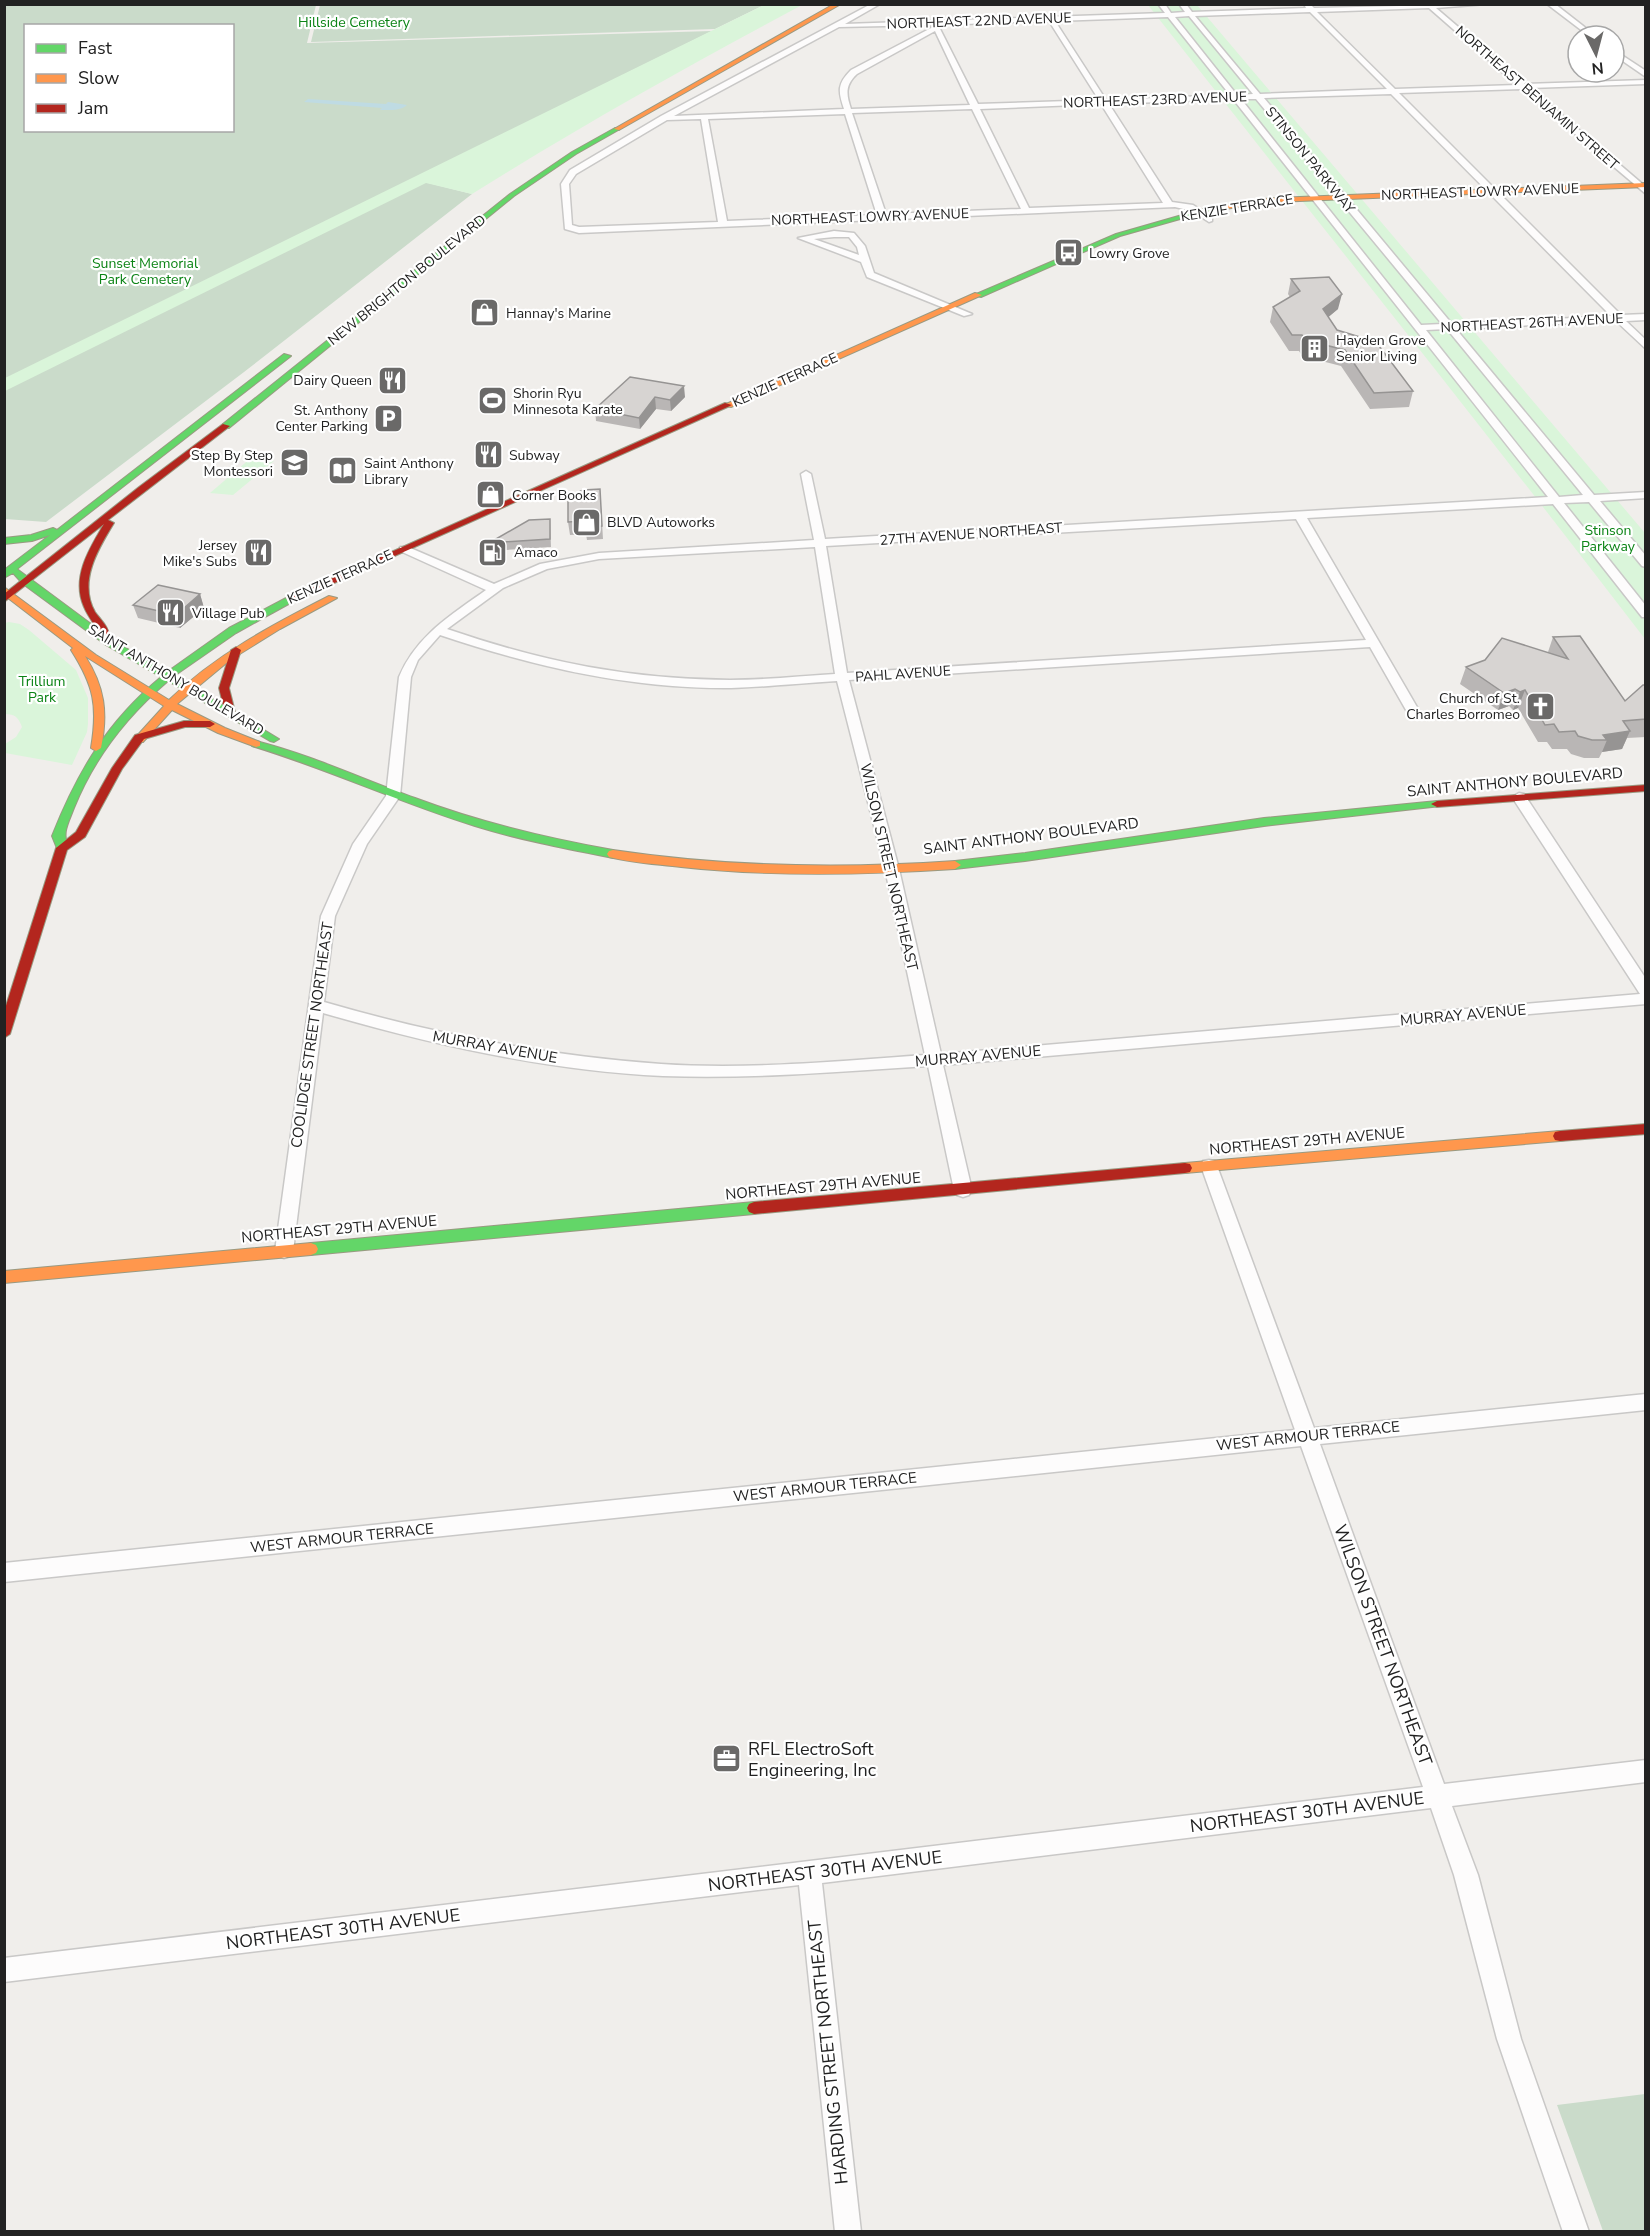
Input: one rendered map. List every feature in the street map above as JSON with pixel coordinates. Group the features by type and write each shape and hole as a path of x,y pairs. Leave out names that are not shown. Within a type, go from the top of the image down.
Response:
{"main road":[{"name":"NEW BRIGHTON BOULEVARD","path":"386,279 523,174 581,138 822,4"},
{"name":"NEW BRIGHTON BOULEVARD","path":"6,595 114,513 512,195 602,137 839,4"},
{"name":"NORTHEAST LOWRY AVENUE","path":"1315,200 1491,191 1643,187"},
{"name":"KENZIE TERRACE","path":"93,759 115,728 160,684 215,642 292,598 1116,235 1274,201 1315,200"},
{"name":"KENZIE TERRACE","path":"768,403 1131,241 1205,215"},
{"path":"7,568 69,525 302,344"},
{"path":"110,643 99,620 89,608 84,583 89,559 114,513"},
{"path":"4,541 32,538 69,525"},
{"name":"KENZIE TERRACE","path":"402,566 445,547"},
{"name":"SAINT ANTHONY BOULEVARD","path":"7,568 110,643 160,684 179,696 230,712 264,732 292,754"},
{"name":"KENZIE TERRACE","path":"62,848 81,834 117,768 139,737 179,696 236,650 308,609 350,590"},
{"name":"SAINT ANTHONY BOULEVARD","path":"6,595 68,639 160,684 179,696 212,724 254,744 292,754 393,796 463,820 588,850 671,862 742,868 892,869 999,860 1280,820 1519,797 1646,788"},
{"path":"4,1034 62,848 58,836 73,797 93,759 102,721 103,703 95,676 68,639"},
{"path":"230,712 225,702 223,682 236,650"},
{"path":"139,737 184,724 212,724"},
{"name":"NORTHEAST 29TH AVENUE","path":"4,1277 1209,1166 1646,1129"}],"street":[{"path":"664,118 877,4"},
{"name":"STINSON PARKWAY","path":"1161,4 1553,500 1646,614"},
{"name":"STINSON PARKWAY","path":"1182,4 1646,564"},
{"name":"NORTHEAST 22ND AVENUE","path":"836,26 935,25 1309,7 1483,4"},
{"path":"1550,4 1577,24"},
{"name":"NORTHEAST BENJAMIN STREET","path":"1429,5 1643,187"},
{"path":"1309,7 1646,346"},
{"path":"1051,19 1169,205"},
{"path":"882,216 842,93 847,79 854,72 935,25 1026,211"},
{"path":"1626,61 1646,75"},
{"name":"NORTHEAST 23RD AVENUE","path":"664,118 1646,81"},
{"path":"704,117 723,223"},
{"name":"NORTHEAST LOWRY AVENUE","path":"664,118 573,172 567,178 565,184 568,227 571,229 1180,204 1205,215"},
{"path":"865,260 802,238 834,234 851,236 861,246 870,275 967,314"},
{"name":"NORTHEAST 26TH AVENUE","path":"1418,328 1646,317"},
{"name":"WILSON STREET NORTHEAST","path":"806,474 842,678 892,869 963,1190"},
{"name":"27TH AVENUE NORTHEAST","path":"495,589 520,575 544,566 571,560 1299,514 1646,495"},
{"path":"1299,514 1415,714"},
{"path":"404,549 495,589"},
{"name":"COOLIDGE STREET NORTHEAST","path":"284,1251 328,916 360,844 393,796 405,677 424,644 438,630 495,589"},
{"name":"PAHL AVENUE","path":"438,630 536,661 631,678 732,684 1374,643"},
{"path":"1519,797 1646,992"},
{"name":"MURRAY AVENUE","path":"316,1005 397,1029 572,1061 662,1070 773,1071 934,1060 1646,999"},
{"name":"WILSON STREET NORTHEAST","path":"1209,1166 1466,1875 1509,2039 1576,2232"},
{"name":"WEST ARMOUR TERRACE","path":"4,1573 1646,1402"},
{"name":"NORTHEAST 30TH AVENUE","path":"4,1970 1646,1771"},
{"name":"HARDING STREET NORTHEAST","path":"809,1873 848,2232"}],"green space":[{"name":"Sunset Memorial Park Cemetery","path":"4,5 316,5 307,43 712,31 412,179 472,194 244,372 46,522 5,519"},
{"name":"Hillside Cemetery","path":"320,5 764,5 715,29 311,42"},
{"path":"764,5 802,5 553,144 472,194 426,183 5,391 5,378"},
{"name":"Stinson Parkway","path":"1148,5 1197,5 1645,533 1645,639 1460,400"},
{"path":"252,457 274,461 233,495 210,493"},
{"name":"Trillium Park","path":"5,623 20,624 29,630 76,670 88,698 88,724 87,732 72,765 5,753 5,744 16,737 22,727 16,717 5,714"},
{"path":"1645,2094 1645,2231 1603,2231 1557,2105"}],"water":[{"path":"308,99 386,104 388,102 407,105 398,109 380,110 382,108 304,102"}],"building":[{"path":"1329,277 1342,294 1323,309 1337,330 1376,342 1413,391 1374,393 1345,350 1305,340 1302,335 1292,335 1273,307 1300,291 1291,279"},
{"path":"630,377 684,386 670,400 655,397 639,418 595,409"},
{"path":"600,489 602,526 586,527 585,521 568,522 568,497 583,490"},
{"path":"550,519 550,539 489,543 529,520"},
{"path":"158,585 200,594 176,615 133,605"},
{"name":"Church of St. Charles Borromeo","path":"1580,636 1625,701 1643,685 1646,685 1646,719 1623,721 1630,731 1603,735 1607,740 1592,740 1578,736 1575,731 1559,732 1554,724 1545,725 1525,690 1520,692 1515,689 1504,693 1466,667 1485,660 1502,638 1568,659 1553,637"}],"traffic: fast":[{"path":"226,426 512,195 574,153 617,129"},
{"path":"978,295 1118,235 1210,209"},
{"path":"4,575 287,356"},
{"path":"4,541 32,538 53,531"},
{"path":"17,572 26,582 110,643 274,739"},
{"path":"62,848 58,836 79,785 106,740 127,714 176,669 204,649 261,614 291,599"},
{"path":"256,744 302,758 412,801 480,824 550,842 613,854"},
{"path":"955,865 1264,822 1437,804"},
{"path":"311,1249 754,1208"}],"traffic: slow":[{"path":"617,129 839,4"},
{"path":"1210,209 1275,200 1646,185"},
{"path":"728,405 978,295"},
{"path":"4,590 93,657 155,697 188,715 256,744"},
{"path":"139,740 181,694 203,675 251,642 332,598"},
{"path":"76,650 91,675 99,696 100,719 96,748"},
{"path":"613,854 698,865 784,870 869,870 955,865"},
{"path":"1185,1168 1560,1136"},
{"path":"4,1277 311,1249"}],"traffic: jam":[{"path":"291,599 728,405"},
{"path":"4,599 142,489 226,426"},
{"path":"105,633 89,609 84,587 88,564 109,523"},
{"path":"230,712 224,688 236,650"},
{"path":"139,737 184,724 210,724"},
{"path":"4,1034 62,848 81,834 117,768 139,740"},
{"path":"1437,804 1646,788"},
{"path":"1560,1136 1646,1129"},
{"path":"754,1208 1185,1168"}],"place":[{"name":"Lowry Grove","path":"1068,253"},
{"name":"Hannay's Marine","path":"485,313"},
{"name":"Hayden Grove Senior Living","path":"1315,348"},
{"name":"Dairy Queen","path":"393,380"},
{"name":"Shorin Ryu Minnesota Karate","path":"492,401"},
{"name":"St. Anthony Center Parking","path":"389,418"},
{"name":"Subway","path":"488,455"},
{"name":"Step By Step Montessori","path":"294,463"},
{"name":"Saint Anthony Library","path":"343,471"},
{"name":"Corner Books","path":"491,495"},
{"name":"BLVD Autoworks","path":"586,522"},
{"name":"Amaco","path":"493,552"},
{"name":"Jersey Mike's Subs","path":"258,553"},
{"name":"Village Pub","path":"171,613"},
{"name":"Church of St. Charles Borromeo","path":"1541,706"},
{"name":"RFL ElectroSoft Engineering, Inc","path":"727,1759"}]}
